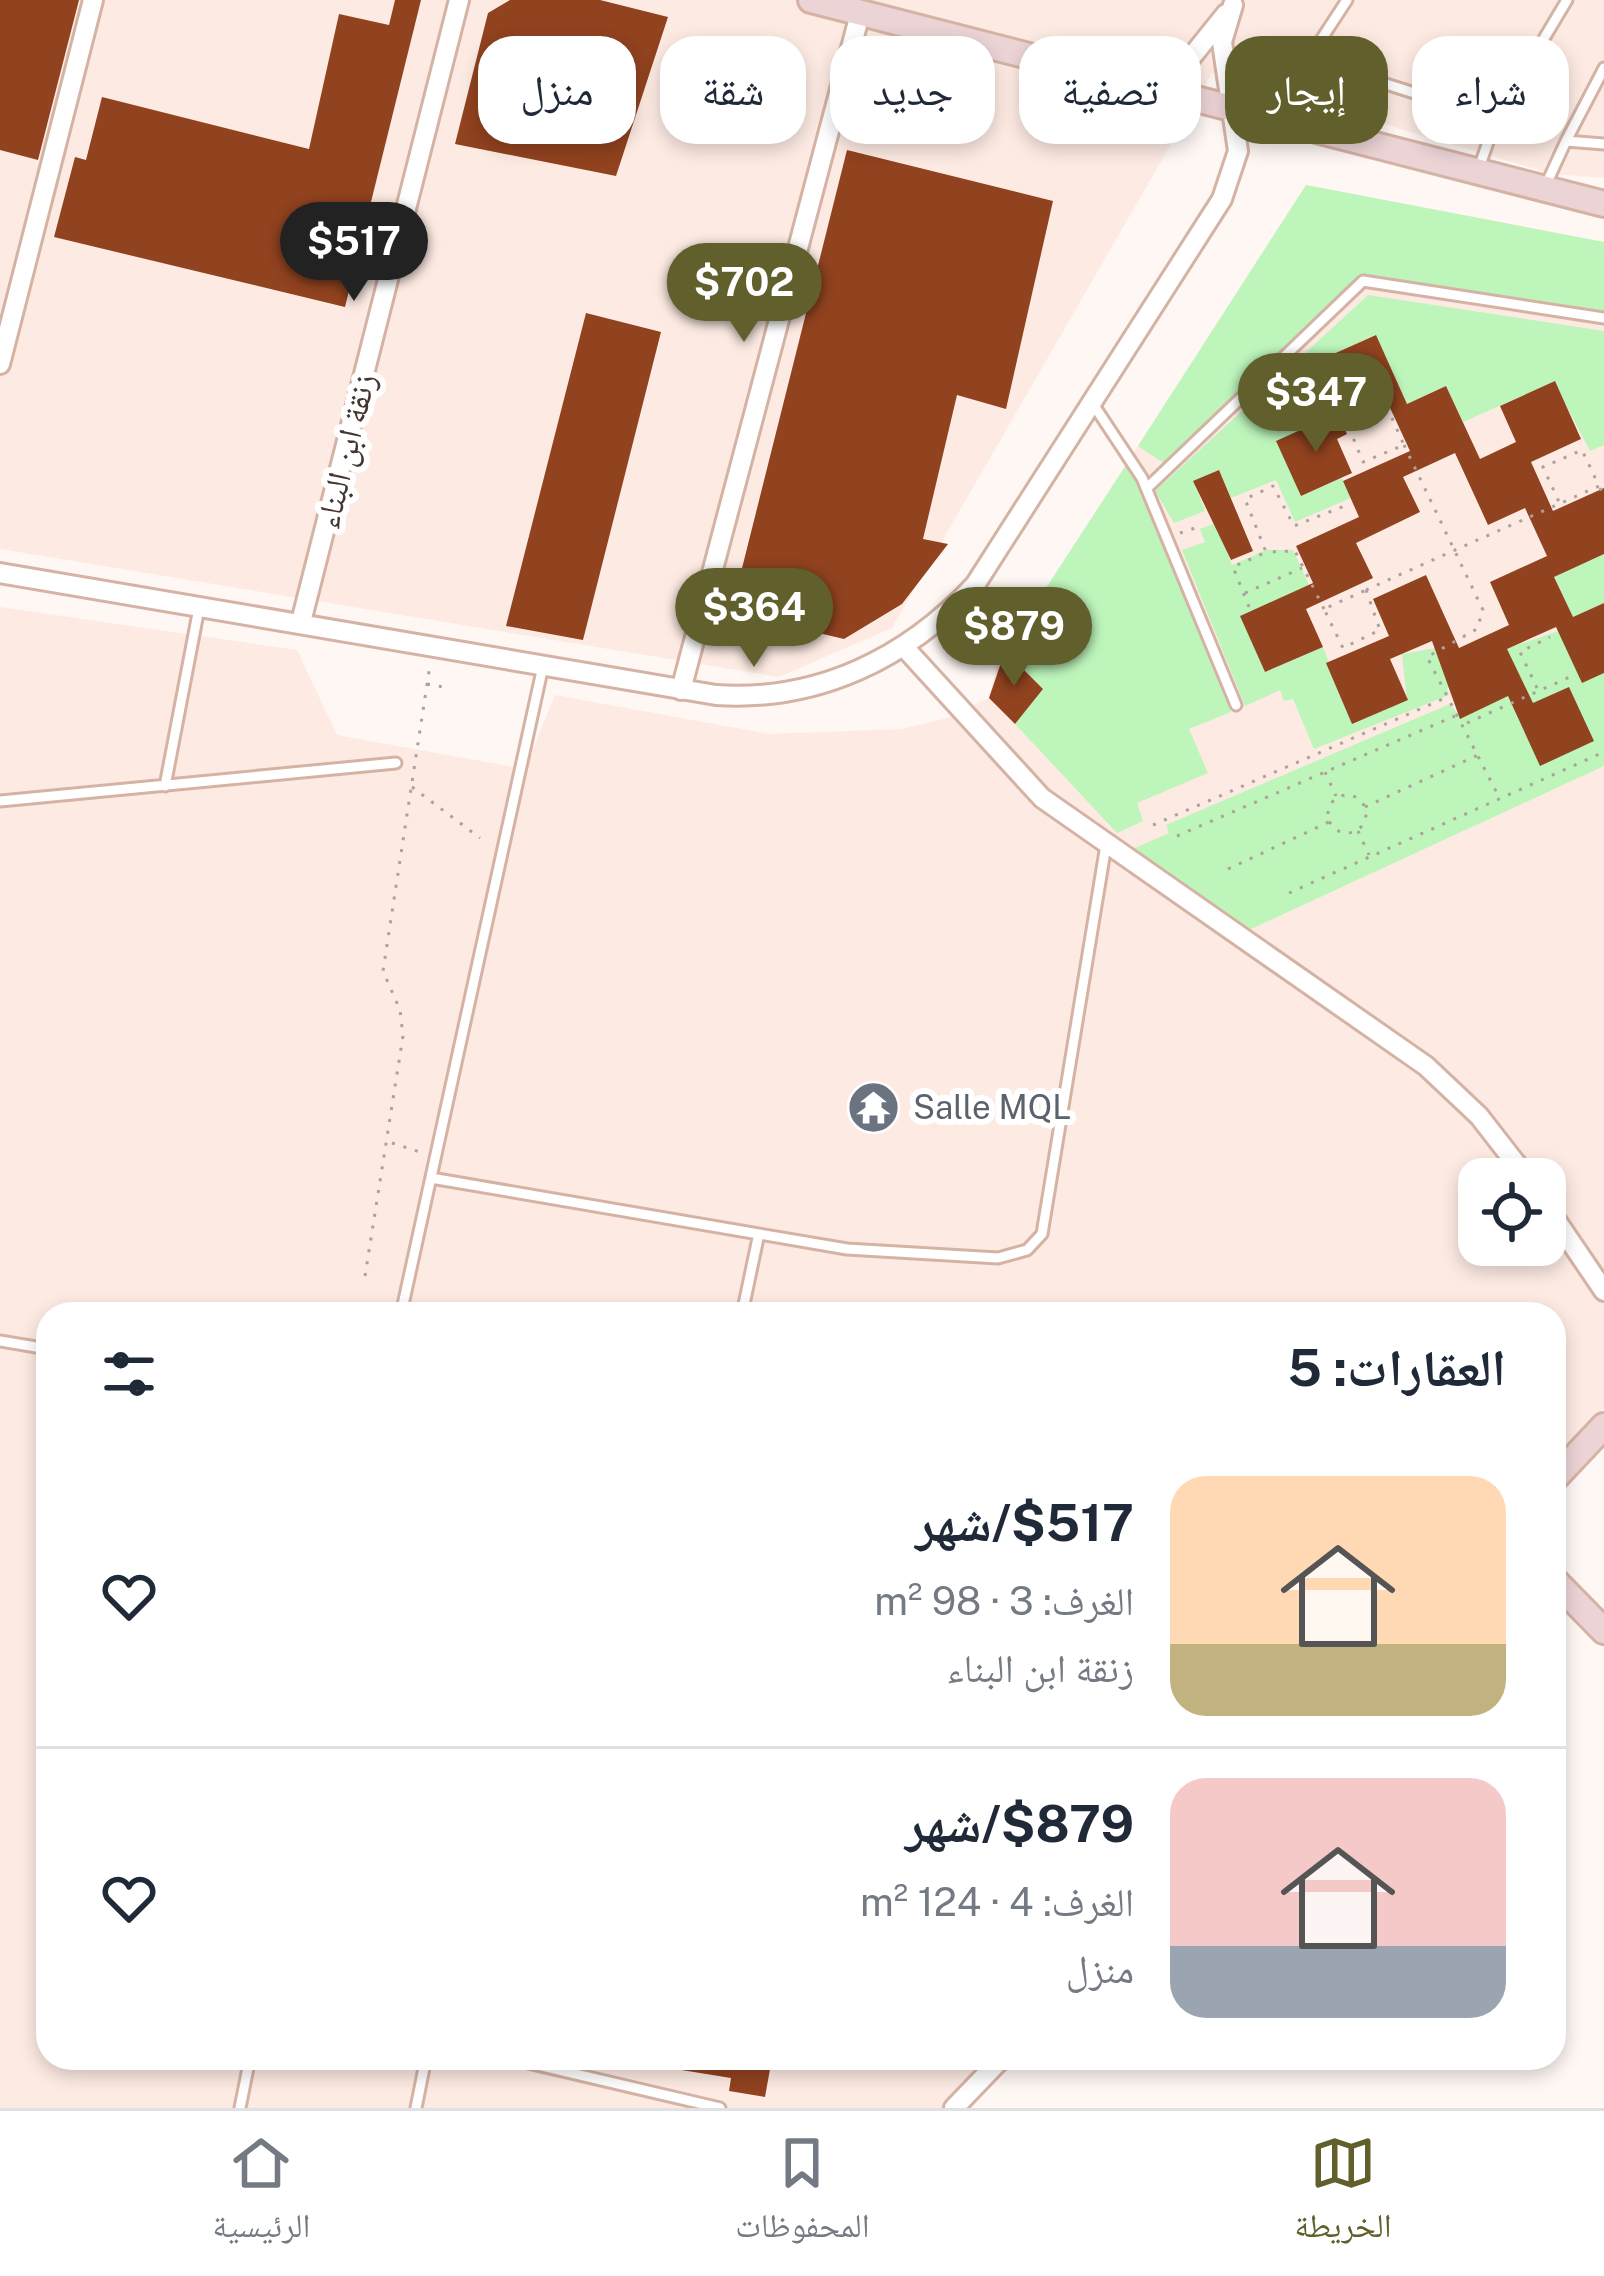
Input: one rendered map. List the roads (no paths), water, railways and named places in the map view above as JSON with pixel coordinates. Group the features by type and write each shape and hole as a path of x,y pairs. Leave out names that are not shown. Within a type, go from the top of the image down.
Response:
{"street":[{"path":"0,364 93,0"},
{"name":"زنقة ابن البناء","path":"301,622 459,0"},
{"path":"811,0 1019,54"},
{"path":"1201,44 1234,2"},
{"path":"1225,62 1222,42 1234,2"},
{"path":"681,689 860,14"},
{"path":"0,573 752,698 790,693 848,675 927,633 975,585 1222,199 1237,144"},
{"path":"1363,144 1604,204"},
{"path":"904,647 1042,798 1426,1066 1479,1116 1512,1158"},
{"path":"1566,1235 1604,1291"},
{"path":"1566,1466 1604,1426"},
{"path":"1566,1592 1604,1630"},
{"path":"954,2108 990,2070"}],"lane":[{"path":"1324,36 1347,0"},
{"path":"1546,36 1567,0"},
{"path":"1569,137 1604,68"},
{"path":"1569,141 1604,144"},
{"path":"1477,173 1487,144"},
{"path":"1543,190 1566,144"},
{"path":"1147,488 1364,281 1604,318"},
{"path":"1093,404 1147,488 1236,705"},
{"path":"165,785 200,607"},
{"path":"404,1302 543,666"},
{"path":"0,801 396,763"},
{"path":"431,1178 758,1238 998,1258 1038,1242 1106,845"},
{"path":"745,1302 758,1238"},
{"path":"0,1341 36,1347"},
{"path":"240,2108 248,2070"},
{"path":"416,2108 423,2070"},
{"path":"558,2070 720,2108"}],"place":[{"name":"Salle MQL","path":"874,1107"}]}
